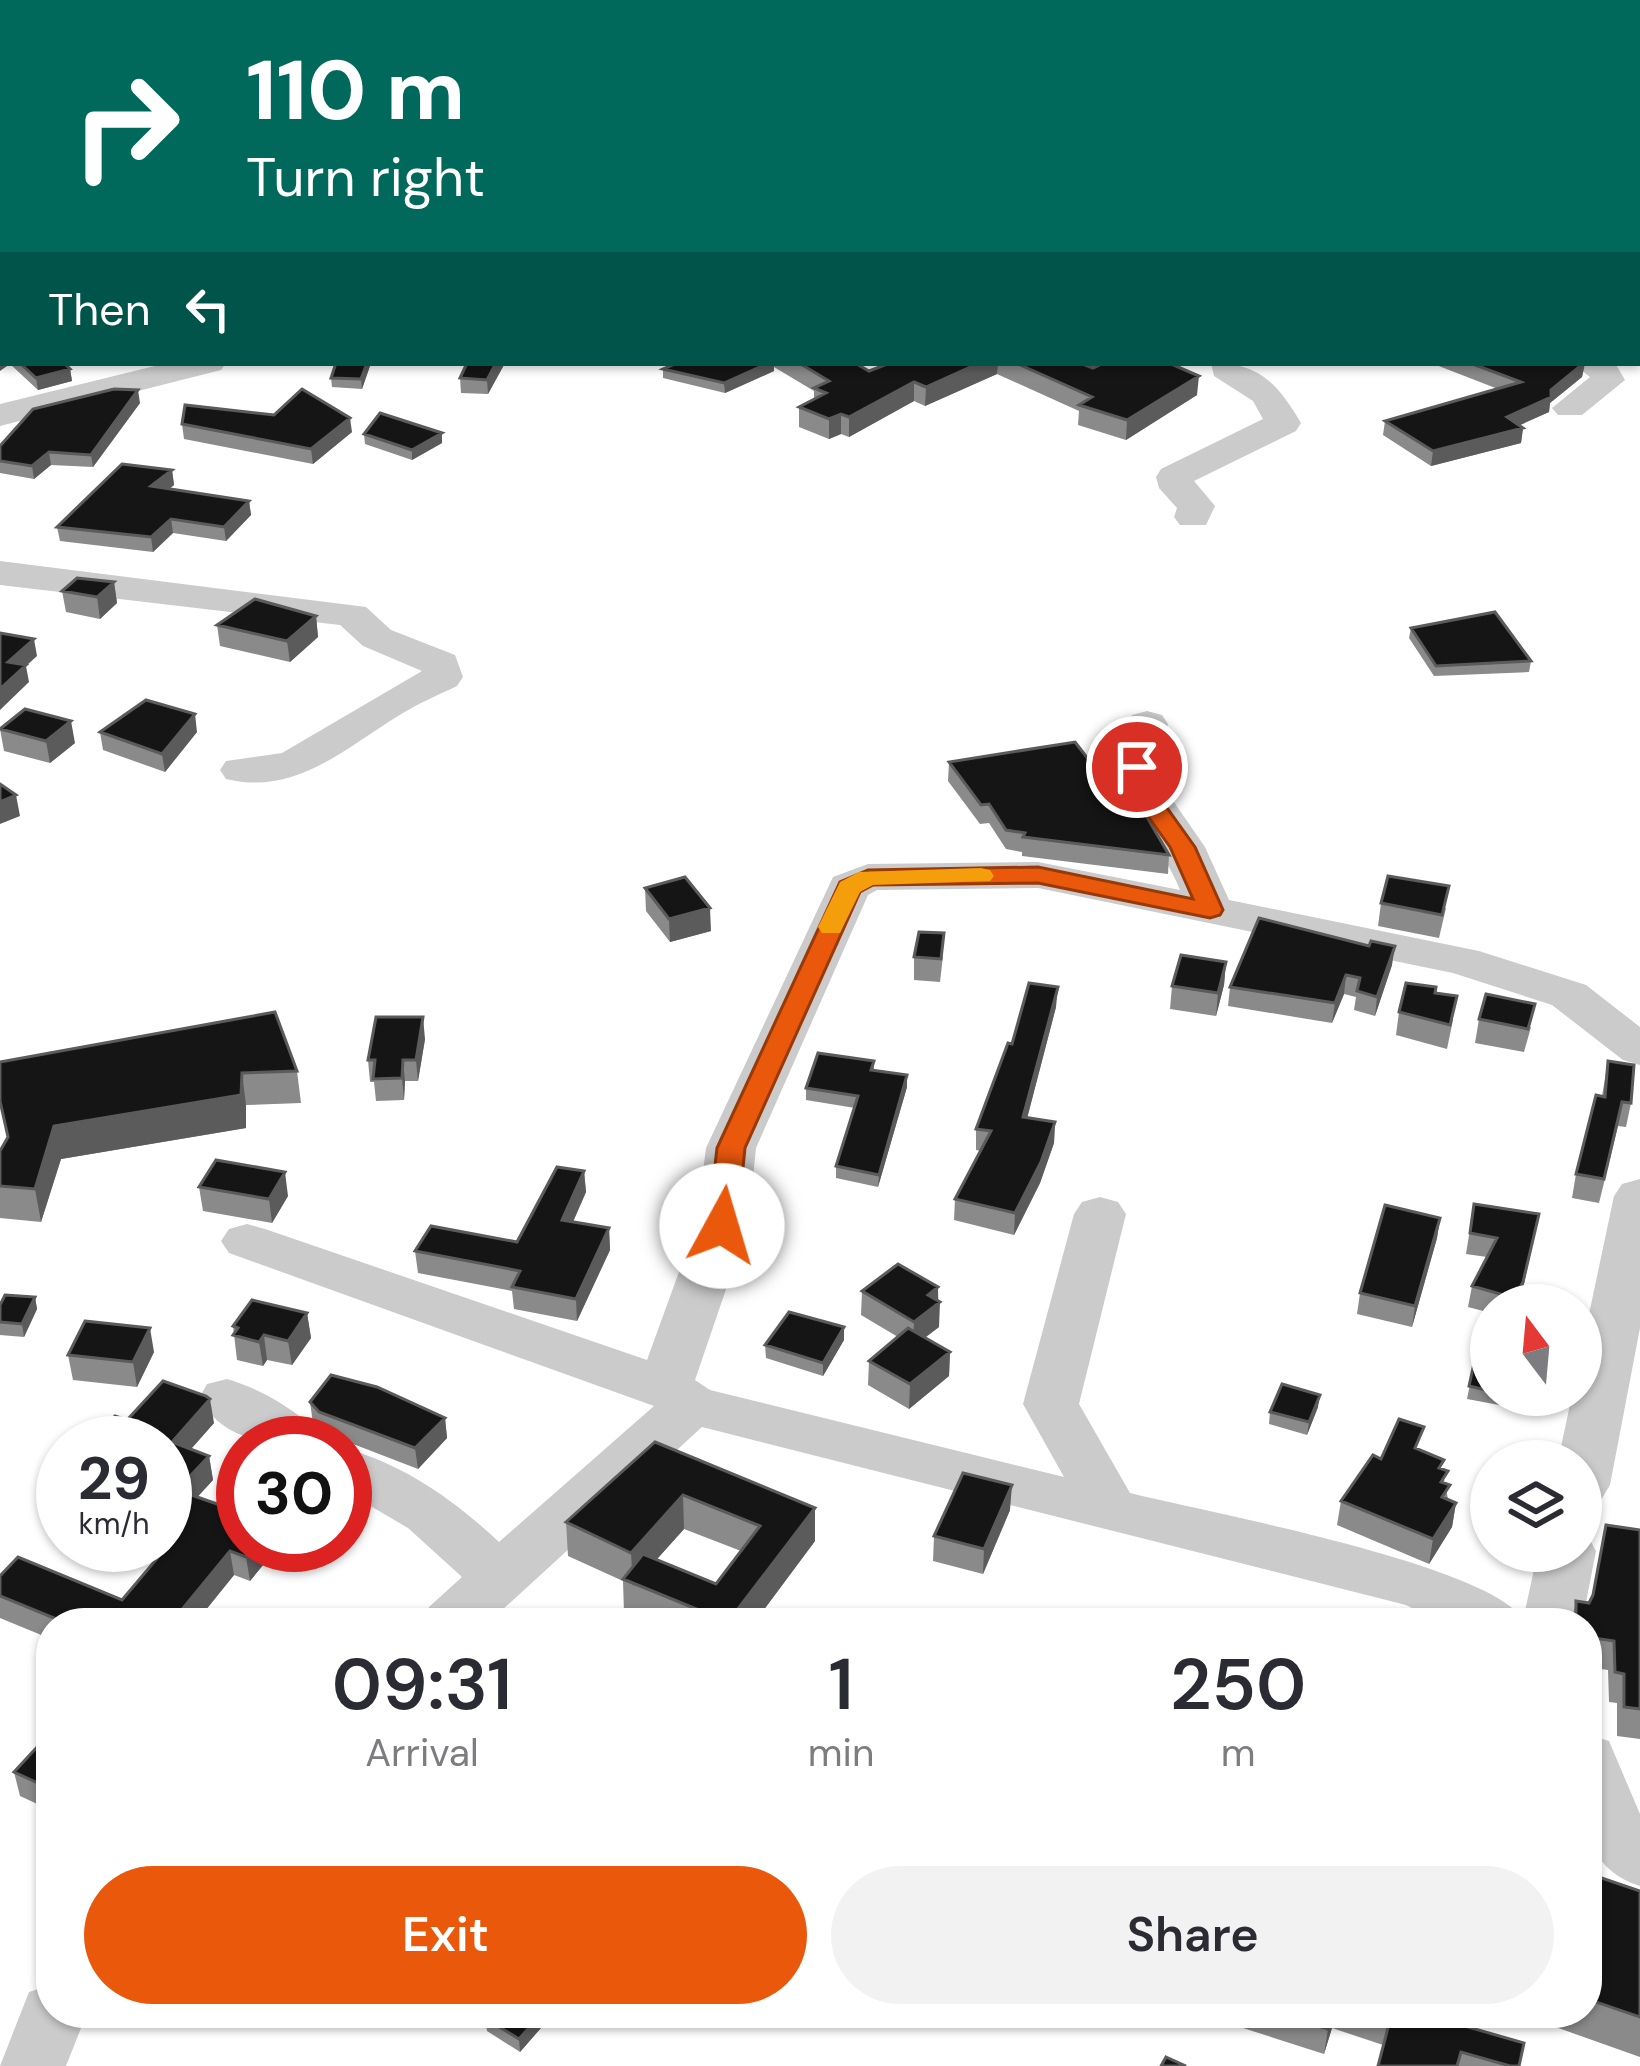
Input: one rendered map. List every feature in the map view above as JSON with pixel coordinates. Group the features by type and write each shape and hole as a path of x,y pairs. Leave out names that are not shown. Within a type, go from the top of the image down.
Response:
{"street":[{"path":"0,416 197,366"},
{"path":"1192,517 1196,506 1177,488 1174,477 1284,419 1267,395 1227,366"},
{"path":"1570,408 1608,380 1606,371 1595,366"},
{"path":"0,573 352,615 376,638 441,664 443,677 379,710 301,764 278,770 241,770"},
{"path":"1147,724 1137,767 1142,791 1183,847 1210,910"},
{"path":"466,1608 679,1396 722,1226 731,1148 849,887 868,878 1038,875 1210,910 1462,962 1569,995 1640,1050"},
{"path":"1601,1440 1620,1398 1640,1196"},
{"path":"1100,1214 1051,1404 1112,1512"},
{"path":"247,1241 679,1396 1112,1512 1423,1587 1464,1608"},
{"path":"227,1398 255,1416"},
{"path":"372,1477 422,1504 499,1577"},
{"path":"1555,1608 1563,1572"},
{"path":"1602,1800 1611,1825 1640,1860"},
{"path":"31,2066 47,2028"}],"building":[{"path":"23,366 70,369 36,378"},
{"path":"335,366 366,366 361,379 331,378"},
{"path":"466,366 494,366 487,380 460,378"},
{"path":"670,366 762,366 724,383 663,369"},
{"path":"804,366 860,366 869,371 882,366 972,366 926,387 914,382 849,417 841,414 829,419 799,407 826,393 814,388 829,381"},
{"path":"1023,366 1176,366 1199,376 1127,420 1079,405 1092,397"},
{"path":"1478,366 1580,366 1551,390 1551,397 1507,417 1523,428 1433,451 1385,421 1521,382"},
{"path":"114,389 138,390 91,455 49,452 32,466 0,461 0,446 33,409"},
{"path":"302,389 350,418 311,449 182,424 185,405 274,415"},
{"path":"380,413 442,433 412,450 364,434"},
{"path":"122,464 172,470 151,486 249,501 224,527 171,519 151,537 57,527"},
{"path":"77,578 114,582 97,597 62,591"},
{"path":"255,599 316,616 287,641 217,625"},
{"path":"1495,612 1531,661 1436,666 1411,628"},
{"path":"0,633 34,639 8,662 26,665 0,689"},
{"path":"146,700 195,714 162,754 100,732"},
{"path":"25,709 71,721 46,741 0,729"},
{"path":"1075,742 1112,790 1129,786 1169,855 1023,837 1025,833 1006,830 989,804 981,805 949,762"},
{"path":"0,784 16,795 0,802"},
{"path":"1388,876 1449,886 1442,915 1381,903"},
{"path":"685,877 710,908 669,919 645,888"},
{"path":"1259,918 1369,946 1371,941 1395,946 1377,997 1357,991 1360,978 1346,975 1335,1003 1230,987"},
{"path":"919,932 944,933 941,959 914,957"},
{"path":"1181,955 1226,962 1218,993 1172,986"},
{"path":"1029,983 1058,987 1023,1117 1055,1122 1015,1213 955,1199 991,1131 976,1129 1008,1043 1012,1044"},
{"path":"1406,983 1457,996 1450,1025 1399,1012"},
{"path":"1486,994 1535,1004 1528,1029 1479,1019"},
{"path":"275,1012 297,1071 242,1073 241,1095 54,1126 35,1189 0,1186 0,1151 8,1137 0,1101 0,1062"},
{"path":"376,1017 423,1017 416,1060 403,1060 402,1078 373,1079 375,1060 368,1060"},
{"path":"818,1053 874,1061 871,1070 907,1075 879,1175 836,1166 858,1096 806,1088"},
{"path":"1608,1061 1634,1065 1631,1103 1622,1102 1604,1179 1576,1174 1596,1095 1605,1097"},
{"path":"216,1160 285,1172 269,1199 199,1187"},
{"path":"557,1167 584,1171 562,1220 609,1228 576,1299 512,1287 520,1271 415,1251 431,1226 517,1242"},
{"path":"1474,1204 1539,1214 1522,1284 1473,1284 1497,1238 1470,1233"},
{"path":"1385,1205 1440,1218 1415,1306 1360,1293"},
{"path":"898,1264 938,1287 928,1295 940,1302 914,1322 862,1291"},
{"path":"5,1295 35,1297 22,1324 0,1322"},
{"path":"252,1300 307,1313 288,1341 264,1335 259,1342 233,1335 238,1328 233,1326"},
{"path":"789,1312 844,1327 823,1363 765,1345"},
{"path":"85,1321 150,1328 133,1362 68,1355"},
{"path":"908,1328 950,1352 910,1384 869,1361"},
{"path":"331,1375 377,1387 445,1418 415,1448 372,1432 372,1416 330,1416 310,1402"},
{"path":"163,1381 210,1399 192,1419 131,1416"},
{"path":"1282,1384 1320,1395 1309,1422 1270,1412"},
{"path":"1399,1419 1424,1427 1415,1448 1444,1460 1439,1468 1448,1471 1441,1482 1450,1485 1442,1497 1456,1503 1433,1539 1341,1501 1373,1455 1381,1459"},
{"path":"655,1442 815,1508 739,1608 694,1608 623,1579 643,1554 716,1584 760,1526 683,1495 631,1553 566,1522"},
{"path":"192,1450 209,1456 192,1474"},
{"path":"963,1473 1012,1485 984,1549 934,1536"},
{"path":"192,1495 216,1504 216,1568 183,1608 36,1611 0,1596 0,1576 18,1557 36,1564 36,1572 54,1572 122,1600 146,1572 192,1572"},
{"path":"1606,1525 1640,1530 1640,1709 1624,1707 1624,1674 1615,1672 1614,1641 1602,1639 1602,1608 1576,1608 1576,1601 1589,1603 1597,1572 1602,1572"},
{"path":"36,1748 36,1782 14,1772"},
{"path":"1602,1878 1640,1891 1640,2017 1602,2004"},
{"path":"501,2028 529,2028 519,2039"},
{"path":"1388,2028 1472,2028 1524,2043 1519,2066 1461,2052 1457,2066 1378,2066"},
{"path":"1166,2057 1186,2066 1161,2066"}],"slow traffic":[{"path":"831,927 849,887 868,878 981,876"}],"route":[{"path":"722,1226 731,1148 849,887 868,878 1038,875 1210,910 1183,847 1142,791 1137,767"}]}
